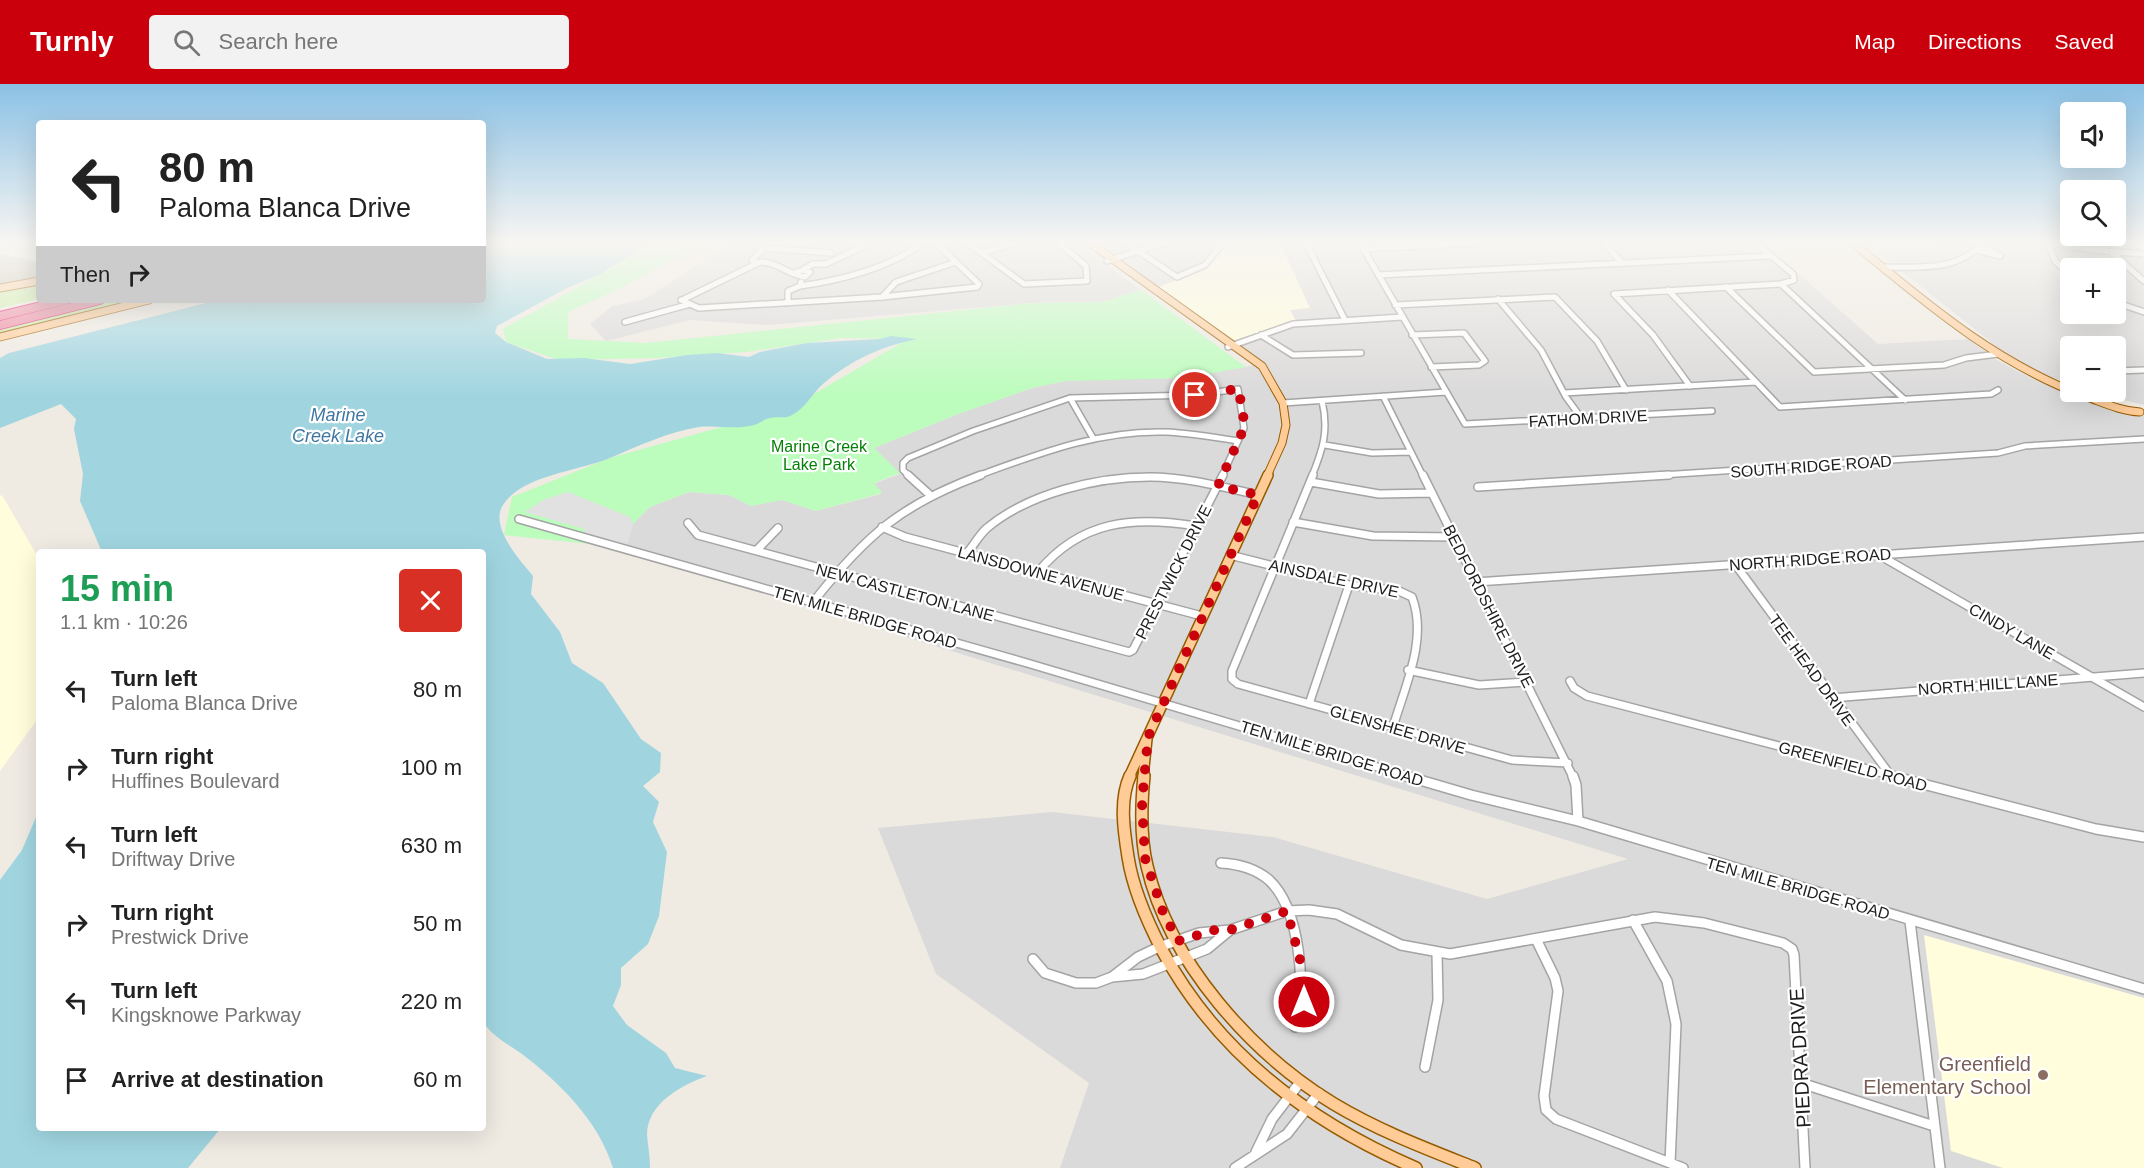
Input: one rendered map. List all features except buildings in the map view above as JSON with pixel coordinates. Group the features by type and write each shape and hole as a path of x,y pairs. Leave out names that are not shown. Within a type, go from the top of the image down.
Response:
{"highway":[{"path":"0,310 36,302"},
{"path":"0,316 54,303"},
{"path":"0,325 88,303"}],"main road":[{"path":"1157,294 1264,372 1283,403 1286,425 1282,443 1148,737 1135,755 1129,774 1124,822 1133,883 1167,963 1191,1001 1226,1042 1268,1082 1306,1110 1374,1150 1416,1168"},
{"path":"1920,294 1996,354 2029,374 2068,391 2142,412"},
{"path":"0,337 136,303"},
{"path":"1996,354 2060,384"},
{"path":"2110,402 2142,412"},
{"path":"1148,737 1142,803 1145,858 1163,912 1186,957 1208,992 1228,1016 1301,1081 1319,1094 1371,1124 1474,1168"}],"street":[{"path":"694,294 681,300 699,308 914,294"},
{"path":"788,294 788,303"},
{"path":"882,297 885,294"},
{"path":"1332,294 1345,320"},
{"path":"1283,403 1446,392 1389,294"},
{"path":"1620,294 1614,294 1653,335 1690,386"},
{"path":"1671,294 1780,407 1991,394 1998,390"},
{"path":"1733,294 1814,372 1944,365 1966,358 1996,354"},
{"path":"1791,294 1905,400"},
{"path":"1395,305 1555,297 1597,341 1626,390"},
{"path":"1498,299 1541,350 1564,393 1582,418"},
{"path":"625,322 690,304"},
{"path":"2126,306 2144,312"},
{"path":"1231,346 1293,324 1402,317"},
{"path":"1412,335 1464,333 1485,361 1479,365 1431,368"},
{"path":"1261,335 1293,355 1361,353"},
{"path":"2126,371 2144,370"},
{"path":"1564,393 1756,382"},
{"name":"PRESTWICK DRIVE","path":"1070,398 1195,395 1238,389 1244,422 1238,441 1218,486 1156,603 1134,650 1129,652"},
{"name":"FATHOM DRIVE","path":"1446,392 1465,424 1712,411"},
{"name":"BEDFORDSHIRE DRIVE","path":"1383,396 1568,763 1576,785 1578,821"},
{"path":"930,495 903,470 903,463 908,458 973,431 1070,398 1093,438"},
{"path":"1276,567 1325,445 1327,421 1322,401"},
{"path":"813,601 866,540 898,513 930,495 1047,449 1093,438 1137,432 1173,432 1238,441"},
{"name":"SOUTH RIDGE ROAD","path":"1478,487 1998,453 2025,446 2144,439"},
{"path":"1325,445 1372,453 1411,452"},
{"path":"968,553 987,528 1010,515 1033,503 1097,482 1151,477 1218,486 1258,495"},
{"path":"1311,482 1369,493 1432,493"},
{"name":"TEN MILE BRIDGE ROAD","path":"519,519 813,601 1471,795 1578,821 2144,989"},
{"path":"1038,572 1050,556 1063,546 1117,523 1156,520 1196,526"},
{"path":"1293,522 1349,535 1387,539 1454,537"},
{"name":"NEW CASTLETON LANE","path":"688,523 698,535 1129,652"},
{"name":"LANSDOWNE AVENUE","path":"882,527 905,537 1202,616"},
{"path":"757,550 778,528"},
{"name":"NORTH RIDGE ROAD","path":"1476,582 2144,537"},
{"name":"AINSDALE DRIVE","path":"1230,555 1349,585 1399,591 1414,599 1419,630 1393,727"},
{"name":"CINDY LANE","path":"1879,555 2144,707"},
{"name":"TEE HEAD DRIVE","path":"1735,564 1891,776"},
{"name":"GLENSHEE DRIVE","path":"1276,567 1232,672 1232,679 1238,684 1512,760 1533,764 1568,763"},
{"path":"1309,704 1349,585"},
{"path":"1408,670 1479,685 1527,682"},
{"name":"NORTH HILL LANE","path":"1832,698 2144,673"},
{"name":"GREENFIELD ROAD","path":"1570,681 1574,688 1587,696 2096,829 2144,837"},
{"path":"1221,863 1245,866 1266,876 1280,894 1287,911 1305,986 1301,1011 1295,1027"},
{"path":"1112,977 1131,961 1159,947 1215,930 1230,930 1287,911 1309,910 1337,914 1401,945 1437,954 1464,953 1633,920 1667,981 1675,1012 1676,1054 1670,1163"},
{"name":"PIEDRA DRIVE","path":"1633,920 1677,918 1701,921 1784,943 1792,949 1795,960 1804,1168"},
{"path":"1910,921 1940,1168"},
{"path":"1033,959 1040,970 1076,983 1096,983 1112,977 1143,974 1186,957 1219,942 1230,930"},
{"path":"1536,939 1555,978 1558,991 1544,1096 1546,1110 1556,1119 1683,1168"},
{"path":"1425,1067 1438,1000 1437,954"},
{"path":"1255,1154 1272,1119 1301,1081"},
{"path":"1801,1083 1934,1126"},
{"path":"1235,1168 1287,1134 1319,1094"}],"shaded area":[{"path":"653,294 1129,294 1102,302 1032,303 768,325 690,320 606,341 590,324 613,306 645,299"},
{"path":"1166,294 1821,294 1878,344 1969,339 1995,359 2060,390 2060,402 2095,402 2144,416 2144,1168 1060,1168 1089,1083 936,974 878,828 1052,812 1273,837 1487,899 1628,859 610,546 650,507 689,492 729,495 751,506 782,500 816,511 881,494 873,484 900,474 874,448 958,414 1032,388 1065,381 1246,367 1263,362"},
{"path":"1167,294 1303,294 1310,308 1290,310 1297,322 1235,341"},
{"path":"1930,294 2060,294 2060,324 2126,324 2126,294 2144,294 2144,405 2126,401 2126,336 2060,336 2060,380 2006,354"},
{"path":"568,492 630,517 633,525 626,549 586,538 584,529 525,512 543,500"},
{"path":"2,495 36,554 36,721 0,771 0,496"},
{"name":"Greenfield Elementary School","path":"1924,935 2144,998 2144,1168 2003,1168 1951,1151"}],"green space":[{"path":"0,294 36,294 36,300 0,308"},
{"name":"Marine Creek Lake Park","path":"566,294 609,294 568,312 568,339 646,343 1032,303 1102,302 1129,294 1146,294 1246,367 1186,378 1065,381 1032,388 958,414 874,448 900,473 874,483 882,493 816,511 782,500 751,506 729,495 689,492 650,507 610,546 504,535 512,497 610,458 725,426 778,415 908,339 841,338 746,352 656,358 559,360 506,342 503,329"},
{"path":"103,303 131,303 0,336 0,329"}],"water":[{"name":"Marine Creek Lake","path":"486,294 557,294 497,326 495,333 506,342 547,359 584,358 630,364 717,353 749,357 760,352 807,343 880,339 891,336 917,339 879,350 845,367 824,383 797,412 790,416 770,418 747,426 699,427 665,436 597,463 537,480 512,495 503,505 500,514 500,523 508,543 533,576 531,594 560,632 572,663 603,683 641,739 661,753 660,772 643,786 659,802 653,822 667,852 659,916 648,944 621,968 621,985 613,1006 627,1025 666,1053 675,1068 707,1076 677,1090 659,1105 653,1114 647,1135 650,1168 613,1168 598,1134 576,1104 550,1077 486,1026 486,549 101,549 80,501 83,474 74,429 76,419 61,404 0,428 0,358 9,353 206,303 486,303"},
{"path":"36,817 36,1131 219,1131 188,1168 0,1168 0,880 22,850"}],"place":[{"name":"Greenfield Elementary School","path":"2043,1075"}],"route":[{"path":"1195,395 1228,388 1238,389 1244,428 1218,486 1258,495 1148,737 1142,803 1145,858 1150,879 1163,912 1178,941 1199,933 1230,930 1267,915 1287,911 1303,971 1304,1002"}]}
